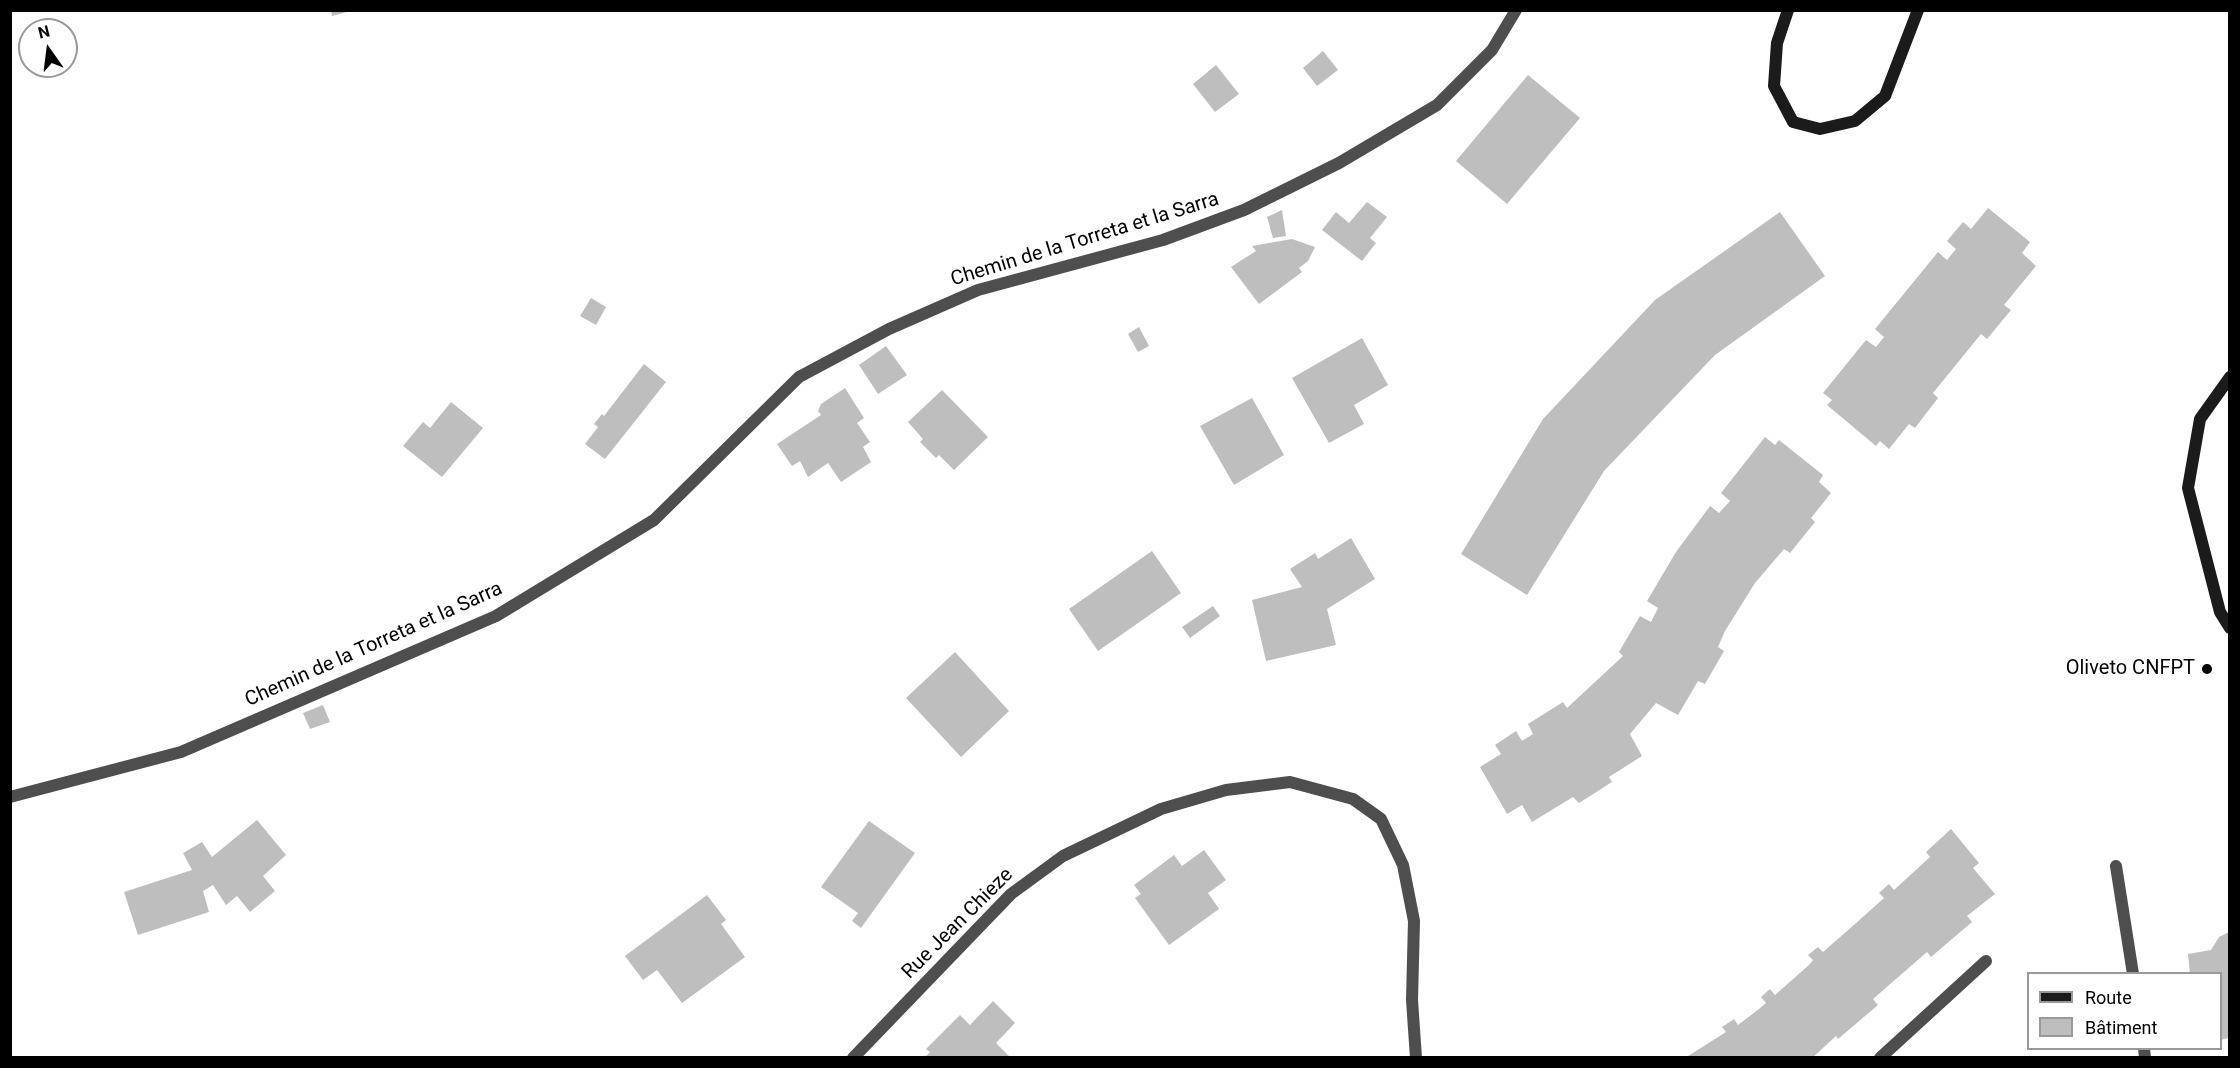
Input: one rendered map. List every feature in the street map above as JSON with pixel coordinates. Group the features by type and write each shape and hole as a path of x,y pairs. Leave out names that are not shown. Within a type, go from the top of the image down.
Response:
{"main road":[{"path":"1788,10 1777,43 1774,86 1792,122 1820,129 1855,121 1885,96 1918,10"},
{"path":"2229,377 2200,419 2188,488 2220,612 2229,628"}],"street":[{"name":"Chemin de la Torreta et la Sarra","path":"10,797 181,752 496,616 654,520 799,377 889,329 978,290 1163,240 1244,210 1339,163 1437,105 1492,50 1516,10"},
{"name":"Rue Jean Chieze","path":"853,1058 1011,894 1063,856 1161,809 1226,790 1290,783 1353,799 1381,819 1403,865 1414,921 1412,1000 1416,1058"},
{"path":"2116,866 2133,972"},
{"path":"1880,1058 1986,961"}],"building":[{"path":"331,10 351,10 351,11 332,16"},
{"path":"1323,51 1338,70 1317,86 1303,68"},
{"path":"1216,65 1239,94 1215,112 1193,84"},
{"path":"1528,75 1580,118 1507,204 1456,161"},
{"path":"1367,202 1387,217 1370,238 1376,243 1362,261 1322,230 1336,212 1349,223"},
{"path":"1988,208 2030,242 2022,253 2036,266 2004,305 2011,310 1987,339 1981,334 1933,393 1938,398 1915,428 1909,424 1889,449 1880,441 1876,446 1827,405 1832,400 1823,393 1866,340 1876,347 1884,337 1875,329 1938,252 1947,260 1956,249 1947,241 1963,222 1971,229"},
{"path":"1282,210 1286,236 1273,238 1267,217"},
{"path":"1780,212 1825,276 1715,355 1604,471 1527,595 1461,554 1543,419 1655,300"},
{"path":"1292,239 1315,247 1308,261 1299,268 1302,272 1259,304 1231,267 1256,251 1252,246"},
{"path":"591,298 606,307 596,325 580,316"},
{"path":"1139,327 1149,346 1138,352 1128,334"},
{"path":"1362,338 1388,385 1354,405 1364,424 1329,443 1292,378"},
{"path":"886,346 907,375 878,394 859,365"},
{"path":"644,364 666,382 605,459 585,444 598,427 594,424 602,414 604,416"},
{"path":"845,388 864,418 857,423 870,442 863,447 871,462 841,482 828,463 808,477 800,461 792,466 777,444 821,415 818,411 821,404"},
{"path":"942,390 988,437 954,470 939,455 936,458 920,442 923,439 908,422"},
{"path":"1252,398 1284,455 1234,485 1200,426"},
{"path":"451,402 483,428 442,477 403,446 423,422 430,428"},
{"path":"1765,437 1775,445 1779,440 1823,475 1819,482 1831,493 1811,518 1815,522 1790,553 1784,549 1755,583 1725,631 1718,647 1724,651 1705,684 1698,681 1678,715 1656,703 1630,734 1642,756 1609,777 1612,782 1579,803 1573,797 1532,822 1522,805 1507,814 1480,767 1501,754 1495,745 1516,731 1522,741 1533,734 1528,724 1563,702 1567,708 1623,656 1619,652 1640,616 1651,622 1658,608 1647,601 1676,552 1710,506 1719,513 1730,501 1721,493"},
{"path":"1351,538 1375,579 1327,609 1336,645 1266,661 1252,600 1302,587 1290,569 1315,553 1318,559"},
{"path":"1152,551 1181,593 1098,651 1069,609"},
{"path":"1213,606 1220,616 1190,638 1182,627"},
{"path":"955,652 1009,711 961,757 906,698"},
{"path":"323,705 330,722 310,729 303,713"},
{"path":"257,820 286,855 263,876 275,891 250,912 237,896 226,905 213,885 203,891 209,912 138,935 124,892 192,870 183,853 202,842 212,857"},
{"path":"869,821 915,853 861,928 852,921 858,913 821,887"},
{"path":"1951,829 1979,863 1973,868 1995,894 1967,916 1972,922 1931,957 1927,952 1873,999 1878,1005 1838,1039 1836,1036 1812,1058 1685,1058 1726,1032 1722,1027 1734,1019 1738,1025 1766,1003 1761,997 1770,989 1775,995 1809,965 1813,960 1808,955 1818,947 1823,952 1855,924 1884,898 1879,893 1889,884 1894,890 1930,857 1926,852"},
{"path":"1204,850 1226,880 1208,893 1219,909 1169,945 1135,898 1141,894 1134,885 1174,855 1182,866"},
{"path":"707,895 726,920 721,924 745,957 682,1003 657,970 643,980 625,956"},
{"path":"2229,932 2229,1038 2222,1040 2222,972 2190,972 2188,954 2211,950 2219,937"},
{"path":"993,1001 1015,1023 996,1043 1011,1058 924,1058 930,1052 926,1049 960,1015 970,1025"}],"place":[{"name":"Oliveto CNFPT","path":"2207,669"}]}
